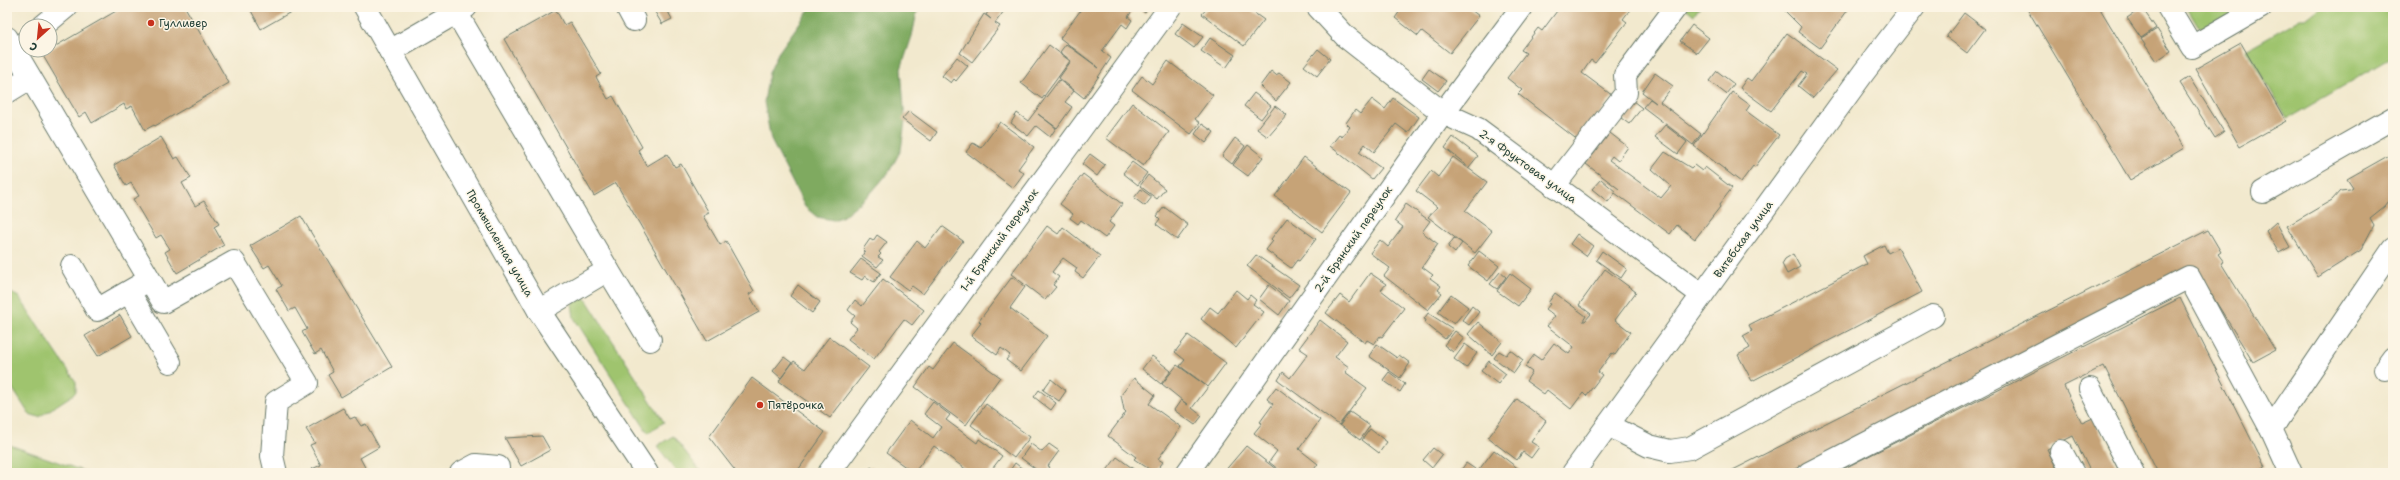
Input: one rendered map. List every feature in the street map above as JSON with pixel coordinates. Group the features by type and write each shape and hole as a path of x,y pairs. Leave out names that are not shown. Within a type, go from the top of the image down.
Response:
{"street":[{"path":"53,18 66,7"},
{"name":"Промышленная улица","path":"365,7 540,311 647,473"},
{"name":"1-й Брянский переулок","path":"829,473 1170,7"},
{"name":"2-я Фруктовая улица","path":"1318,7 1346,37 1443,113 1478,129 1702,295"},
{"name":"2-й Брянский переулок","path":"1187,473 1443,113 1522,7"},
{"path":"1554,186 1626,93 1625,75 1676,7"},
{"name":"Витебская улица","path":"1573,473 1914,7"},
{"path":"2168,7 2192,47 2262,7"},
{"path":"390,51 459,9 608,270 650,340"},
{"path":"16,43 30,78 163,302 234,262 307,383 276,402 272,456 276,473"},
{"path":"7,92 30,78"},
{"path":"2264,192 2393,118"},
{"path":"2271,429 2393,249"},
{"path":"72,266 97,310 149,280"},
{"path":"540,311 608,270"},
{"path":"1809,473 2189,277 2271,429 2285,471"},
{"path":"129,292 170,362"},
{"path":"1608,425 1649,446 1670,452 1690,448 1933,316"},
{"path":"2090,389 2133,473"},
{"path":"2061,451 2073,473"},
{"path":"461,473 476,465 498,467"}],"green space":[{"path":"811,7 918,7 912,36 901,69 905,121 901,150 889,172 870,194 842,217 833,220 817,217 805,207 771,140 764,102 769,73 778,53"},
{"path":"1684,7 1700,7 1694,15"},
{"path":"2187,7 2248,7 2203,29 2197,24"},
{"path":"2321,7 2392,7 2393,57 2287,119 2247,49 2300,19 2306,19"},
{"path":"7,291 19,297 76,382 76,391 74,394 39,417 29,414 7,380"},
{"path":"581,291 664,422 648,433 574,318 572,304"},
{"path":"673,436 702,473 678,473 657,446"},
{"path":"7,444 89,473 7,473"}],"building":[{"path":"123,7 185,7 229,83 155,126 154,125 145,130 132,106 126,109 124,104 92,123 86,112 79,117 44,58 58,58 58,45"},
{"path":"249,7 295,7 296,9 261,29"},
{"path":"652,7 672,7 667,10 672,19 662,24"},
{"path":"991,7 1007,7 995,23 1000,26 972,62 960,53 984,14 991,19 986,15"},
{"path":"1083,7 1134,8 1128,17 1132,20 1127,28 1122,24 1102,51 1111,58 1084,98 1059,78 1071,61 1060,52 1066,44 1099,68 1060,38"},
{"path":"1137,7 1150,7 1145,13"},
{"path":"1208,7 1246,7 1264,20 1244,46 1202,14"},
{"path":"1403,7 1467,7 1479,16 1450,53 1422,31 1418,36 1395,18"},
{"path":"1560,7 1632,7 1623,19 1627,22 1595,63 1591,60 1582,73 1613,96 1579,141 1518,94 1522,90 1507,78 1526,53 1521,50 1538,28 1542,31"},
{"path":"1786,7 1850,7 1820,48 1798,32 1801,27 1784,10"},
{"path":"2026,7 2099,7 2184,148 2130,180"},
{"path":"2142,8 2156,28 2141,38 2127,18"},
{"path":"556,10 564,25 570,22 601,74 596,77 608,99 613,96 642,147 638,150 647,166 667,154 675,167 681,164 709,213 703,216 720,245 726,241 754,291 749,294 759,312 707,341 616,183 594,196 504,39"},
{"path":"1964,13 1985,29 1967,53 1946,37"},
{"path":"1183,23 1203,37 1194,48 1175,34"},
{"path":"1692,25 1709,38 1697,53 1680,41"},
{"path":"2157,29 2171,51 2156,61 2141,39"},
{"path":"1787,33 1837,70 1813,98 1798,86 1807,74 1802,71 1771,111 1740,88 1747,78 1751,81"},
{"path":"1210,38 1235,55 1226,68 1201,51"},
{"path":"2241,43 2286,121 2240,147 2195,69"},
{"path":"1049,45 1070,61 1042,99 1021,83"},
{"path":"1318,49 1330,59 1317,76 1304,66"},
{"path":"957,57 968,66 956,81 954,79 951,83 942,76"},
{"path":"1168,61 1213,95 1195,119 1200,123 1191,134 1132,90 1142,76 1152,84"},
{"path":"1429,69 1446,81 1438,91 1422,79"},
{"path":"1271,71 1276,75 1279,73 1291,82 1276,101 1260,86"},
{"path":"1717,71 1734,84 1726,94 1709,81"},
{"path":"1655,73 1673,86 1660,102 1701,134 1693,145 1643,107 1650,99 1656,103 1642,92"},
{"path":"2189,77 2224,132 2215,138 2180,83"},
{"path":"1059,80 1074,91 1065,102 1072,107 1057,128 1038,114 1056,128 1050,137 1036,126 1028,136 1011,123 1017,113 1028,121"},
{"path":"1732,92 1750,105 1746,111 1779,135 1755,167 1753,166 1741,182 1694,146"},
{"path":"1254,93 1271,106 1261,119 1244,106"},
{"path":"1393,98 1419,117 1408,133 1396,124 1374,152 1365,144 1359,152 1381,168 1372,179 1330,146 1339,135 1342,137 1350,127 1346,123 1355,110 1360,114 1372,99 1385,109"},
{"path":"1633,101 1642,108 1629,124 1621,118"},
{"path":"1132,103 1169,132 1143,166 1106,138"},
{"path":"1275,106 1287,115 1268,137 1257,129"},
{"path":"909,111 937,132 931,141 902,119"},
{"path":"1000,122 1034,147 1018,169 1024,173 1013,188 966,152 973,143 981,148"},
{"path":"1202,124 1214,132 1206,143 1195,134"},
{"path":"1665,125 1687,142 1678,154 1655,137"},
{"path":"1610,133 1628,147 1618,161 1612,156 1609,160 1661,198 1671,186 1652,169 1665,152 1691,168 1694,165 1702,171 1705,167 1732,188 1719,205 1720,207 1695,239 1677,225 1670,234 1615,193 1608,202 1592,189 1601,179 1616,192 1619,189 1586,164"},
{"path":"161,137 174,159 178,157 191,178 182,183 195,206 204,201 219,224 214,227 224,245 177,273 165,252 170,249 161,235 156,238 133,199 139,196 131,183 126,186 114,165"},
{"path":"1453,137 1478,156 1469,167 1445,148"},
{"path":"1235,138 1245,146 1232,164 1222,156"},
{"path":"1248,145 1263,157 1248,176 1233,165"},
{"path":"2393,153 2393,196 2385,206 2370,218 2374,225 2361,250 2318,277 2287,226 2332,200 2340,191 2350,190 2353,188 2347,179"},
{"path":"1090,154 1105,165 1097,176 1082,164"},
{"path":"1304,157 1351,193 1322,232 1275,196"},
{"path":"1453,157 1487,182 1465,211 1492,231 1475,253 1428,217 1437,207 1416,191 1431,171 1438,177"},
{"path":"1132,162 1147,173 1138,185 1123,173"},
{"path":"1083,174 1122,204 1109,222 1114,226 1105,238 1081,220 1078,224 1070,218 1073,214 1060,204"},
{"path":"1148,175 1165,189 1157,199 1140,186"},
{"path":"1141,189 1152,197 1145,206 1134,198"},
{"path":"1406,204 1430,221 1422,232 1438,244 1422,267 1433,275 1430,278 1441,286 1438,290 1442,293 1428,310 1384,276 1390,268 1370,253 1380,240 1388,247 1403,227 1395,221"},
{"path":"1164,207 1188,225 1177,240 1156,224 1160,219 1157,216"},
{"path":"301,216 392,367 341,397 328,375 333,372 321,350 315,354 302,332 307,329 295,308 289,311 276,289 282,286 269,265 264,268 250,246"},
{"path":"1287,218 1316,239 1299,261 1297,260 1291,268 1266,250 1273,241 1271,239"},
{"path":"2276,222 2290,247 2279,253 2266,231"},
{"path":"942,226 963,241 923,294 912,286 908,290 890,277 917,241 925,248"},
{"path":"1047,226 1058,234 1063,227 1100,256 1083,278 1075,272 1077,268 1063,258 1052,272 1059,277 1053,285 1056,287 1045,300 1011,274"},
{"path":"2208,230 2221,252 2218,254 2224,262 2221,263 2275,350 2253,362 2200,276 2193,270 1787,473 1727,473"},
{"path":"1577,234 1593,246 1586,256 1570,244"},
{"path":"877,235 887,242 879,252 881,254 878,257 883,260 877,267 862,256 865,251 863,249 870,239 873,241"},
{"path":"1454,238 1462,243 1455,253 1448,247"},
{"path":"1884,245 1888,253 1898,248 1922,292 1752,381 1738,355 1750,348 1743,336 1752,331 1749,325 1867,264 1863,256"},
{"path":"1479,251 1499,266 1488,281 1468,266"},
{"path":"1602,251 1627,269 1621,278 1596,260"},
{"path":"1793,254 1800,267 1787,274 1782,264 1785,259"},
{"path":"1256,255 1299,285 1289,298 1247,266"},
{"path":"861,259 881,273 874,282 865,276 862,280 850,273"},
{"path":"1605,269 1636,292 1615,320 1631,332 1615,355 1612,353 1598,372 1602,375 1586,396 1583,393 1571,409 1547,390 1544,394 1526,381 1532,372 1525,367 1534,355 1541,360 1554,343 1569,354 1574,347 1547,326 1555,316 1546,309 1550,304 1548,303 1555,293 1586,316 1583,321 1585,321 1591,314 1579,305"},
{"path":"1500,272 1506,277 1497,289 1490,284"},
{"path":"1370,273 1386,284 1381,290 1404,308 1382,337 1380,336 1374,344 1367,340 1365,343 1326,313 1340,295 1349,302"},
{"path":"1510,273 1531,289 1518,306 1497,291"},
{"path":"1012,277 1025,287 1010,308 1047,336 1021,371 1006,360 1010,355 1001,348 997,355 971,336 981,323 979,321"},
{"path":"883,279 924,310 912,325 904,319 874,359 848,339 857,328 850,322 855,316 848,310 855,300 862,306"},
{"path":"798,285 820,302 812,313 790,296"},
{"path":"1269,285 1289,301 1279,315 1259,299"},
{"path":"1236,290 1247,299 1250,295 1256,300 1253,304 1264,312 1236,348 1201,319 1210,307 1218,313"},
{"path":"1451,294 1468,307 1454,324 1438,312"},
{"path":"2180,298 2265,467 2251,473 2235,473 2233,470 2227,473 2158,473 2104,366 2064,386 2082,423 2093,418 2120,473 2091,473 2073,436 2047,449 2059,473 1835,473"},
{"path":"1472,306 1479,312 1469,325 1462,320"},
{"path":"1428,313 1453,329 1445,339 1425,323 1426,320 1424,319"},
{"path":"120,315 132,336 98,356 85,336"},
{"path":"1320,320 1347,341 1335,357 1349,367 1345,372 1367,388 1339,425 1278,380 1283,372 1290,378 1308,354 1299,348"},
{"path":"1478,322 1502,342 1492,355 1468,334"},
{"path":"1455,331 1464,338 1453,352 1444,345"},
{"path":"1188,335 1226,363 1208,387 1180,366 1185,360 1175,352"},
{"path":"829,337 869,367 830,418 779,381 794,361 805,369"},
{"path":"953,343 1000,377 966,425 915,387 929,367 933,370"},
{"path":"1377,344 1397,358 1399,355 1410,363 1400,378 1369,356"},
{"path":"1465,344 1477,353 1466,368 1454,359"},
{"path":"1510,350 1523,360 1514,373 1494,358 1499,351 1506,355"},
{"path":"1152,356 1171,371 1161,384 1142,369"},
{"path":"784,357 792,363 781,378 773,371"},
{"path":"1489,361 1506,374 1498,384 1481,371"},
{"path":"1177,365 1208,387 1192,408 1202,416 1195,425 1174,410 1181,400 1188,405 1162,384"},
{"path":"1389,372 1405,384 1400,392 1383,380"},
{"name":"Пятёрочка","path":"752,378 825,432 796,473 737,473 709,437"},
{"path":"1134,378 1155,395 1149,404 1181,427 1158,459 1163,462 1155,473 1134,459 1136,457 1108,436 1126,412 1124,410 1121,395"},
{"path":"1051,379 1066,391 1059,401 1043,390"},
{"path":"1276,387 1320,420 1299,449 1318,464 1311,473 1283,473 1269,462 1277,451 1254,433 1262,423 1260,422 1273,404 1267,399"},
{"path":"1039,390 1056,403 1051,410 1034,397"},
{"path":"1517,399 1546,421 1531,442 1539,447 1531,458 1523,452 1517,460 1488,438"},
{"path":"933,402 950,415 946,420 977,443 979,439 1002,456 989,473 971,473 934,446 914,473 886,453 910,420 933,438 941,427 924,414"},
{"path":"986,404 1030,437 1014,458 971,425"},
{"path":"343,408 350,419 355,417 361,426 366,424 379,447 360,458 367,471 364,473 314,473 312,469 321,465 310,445 315,443 306,429"},
{"path":"1350,412 1370,426 1360,440 1340,425"},
{"path":"1370,429 1387,442 1379,453 1362,440"},
{"path":"542,436 550,450 521,466 505,438"},
{"path":"1031,444 1042,452 1049,444 1059,451 1048,466 1050,467 1046,473 1041,473 1021,458"},
{"path":"1246,446 1281,473 1223,473"},
{"path":"1433,448 1442,455 1432,468 1423,460"},
{"path":"1494,450 1524,473 1459,473 1466,463 1478,471"},
{"path":"1117,457 1139,473 1105,473"},
{"path":"1015,463 1028,473 1008,473"},
{"path":"871,467 879,473 867,473"}],"place":[{"name":"Гулливер","path":"151,23"},
{"name":"Пятёрочка","path":"760,405"}]}
